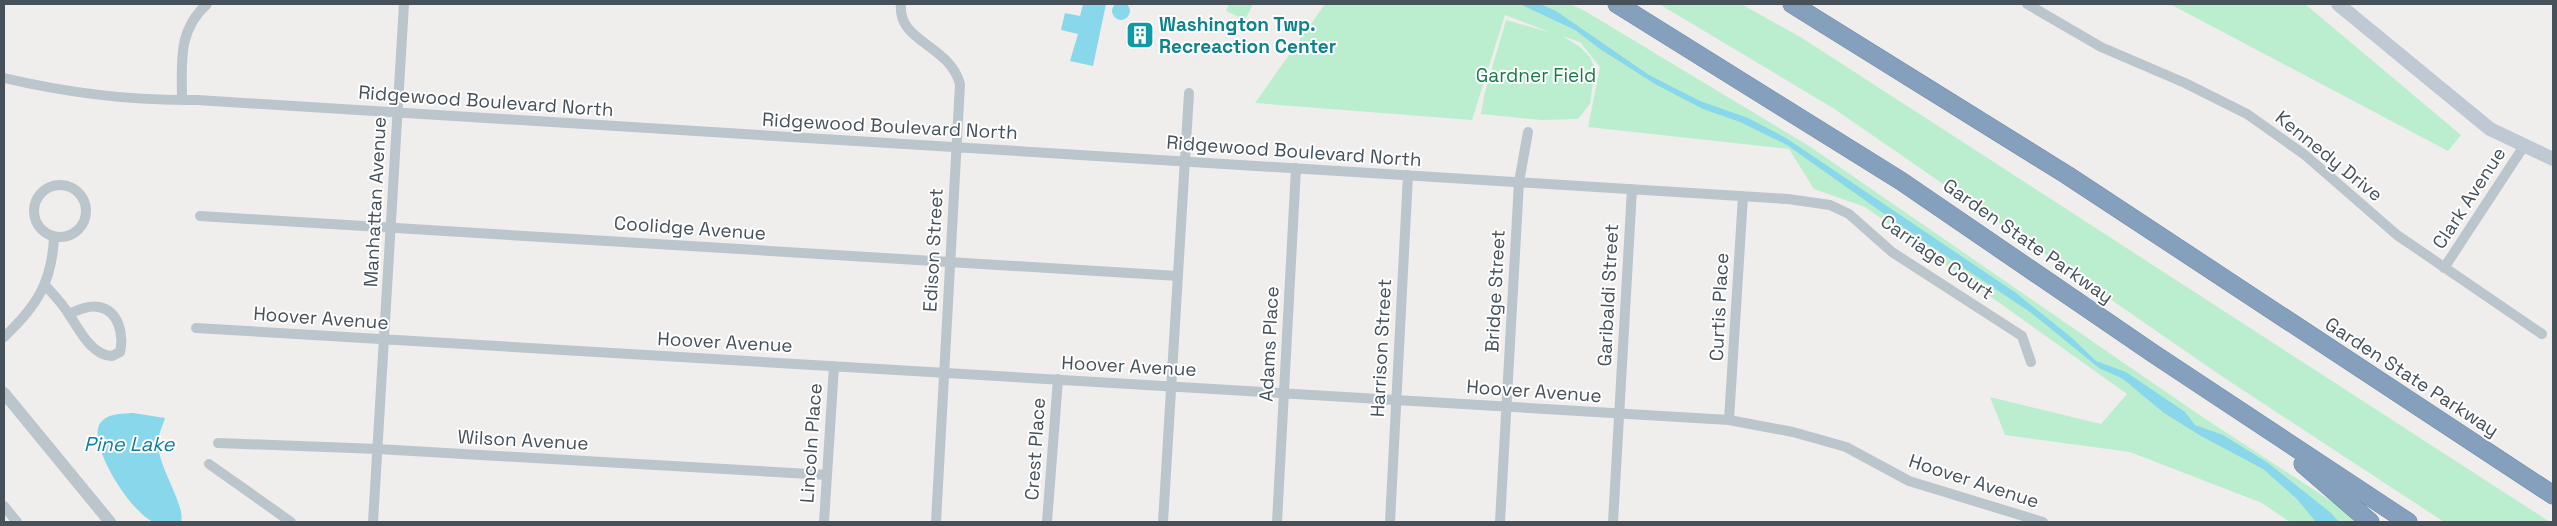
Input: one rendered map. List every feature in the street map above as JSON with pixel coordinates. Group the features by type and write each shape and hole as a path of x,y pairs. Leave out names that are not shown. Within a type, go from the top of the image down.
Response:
{"highway":[{"name":"Garden State Parkway","path":"1617,4 1894,176 2154,354 2408,522"},
{"name":"Garden State Parkway","path":"1792,4 2052,166 2553,495"},
{"path":"2154,354 2300,461 2370,522"}],"main road":[{"path":"2338,4 2490,129 2553,159"}],"street":[{"path":"182,100 183,45 186,32 194,17 207,4"},
{"name":"Manhattan Avenue","path":"374,522 404,4"},
{"name":"Edison Street","path":"901,4 901,16 908,30 945,57 957,74 960,97 936,522"},
{"name":"Kennedy Drive","path":"2027,4 2101,47 2185,83 2248,114 2304,154 2397,235 2542,334"},
{"name":"Ridgewood Boulevard North","path":"4,78 84,94 1776,198"},
{"path":"1162,522 1189,93"},
{"path":"1519,182 1528,132"},
{"name":"Clark Avenue","path":"2444,268 2524,146"},
{"name":"Adams Place","path":"1278,522 1296,168"},
{"name":"Harrison Street","path":"1390,522 1408,175"},
{"name":"Bridge Street","path":"1500,522 1519,182"},
{"path":"66,185 80,194 84,202 86,218 77,232 62,238 54,237 39,227 34,209 41,193 48,187 66,185"},
{"name":"Garibaldi Street","path":"1613,522 1632,189"},
{"name":"Curtis Place","path":"1729,420 1742,196"},
{"name":"Carriage Court","path":"1776,198 1830,205 1849,214 1892,252 2022,336 2031,362"},
{"name":"Coolidge Avenue","path":"200,216 1178,276"},
{"path":"4,337 27,314 45,286 53,258 54,237"},
{"path":"45,286 69,314 76,328 100,353 105,356 112,356 120,352 122,338 116,318 100,307 85,308 69,314"},
{"name":"Hoover Avenue","path":"196,328 1729,420 1793,432 1846,447 1909,481 2043,522"},
{"name":"Lincoln Place","path":"824,522 834,366"},
{"name":"Crest Place","path":"1047,522 1058,379"},
{"path":"4,393 104,521"},
{"name":"Wilson Avenue","path":"218,443 378,449 827,475"},
{"path":"209,464 291,522"},
{"path":"4,506 17,522"}],"green space":[{"path":"1229,4 1253,4 1245,20 1226,11"},
{"name":"Gardner Field","path":"1325,4 1570,4 1585,11 1809,146 2198,414 2363,522 2290,522 2262,503 2130,452 2005,435 1990,397 2101,424 2127,394 1865,207 1814,189 1789,149 1588,127 1600,67 1580,42 1562,36 1579,46 1590,57 1595,69 1590,104 1578,119 1541,120 1481,114 1484,96 1506,20 1552,33 1505,15 1472,120 1255,103"},
{"path":"1659,4 1741,4 1802,38 2550,522 2444,522 2223,377 1833,108"},
{"path":"2170,4 2305,4 2461,135 2448,151"}],"water":[{"path":"1121,2 1127,5 1130,11 1127,17 1121,20 1115,17 1112,11 1115,5"},
{"path":"1083,4 1106,4 1093,66 1070,61 1078,34 1061,30 1065,13 1080,16"},
{"path":"1520,4 1540,4 1556,11 1649,75 1700,101 1748,118 1786,138 2016,293 2072,338 2096,361 2126,372 2185,412 2195,425 2223,435 2268,463 2331,513 2339,522 2316,522 2297,499 2263,469 2201,436 2164,413 2123,379 2099,368 2030,312 1907,230 1787,145 1740,122 1703,109 1655,84 1600,49 1575,30"},
{"name":"Pine Lake","path":"133,413 165,418 158,440 159,450 161,461 179,505 181,522 157,523 145,516 122,491 104,458 99,442 98,429 103,420 113,415"}],"place":[{"name":"Washington Twp. Recreaction Center","path":"1140,35"}]}
